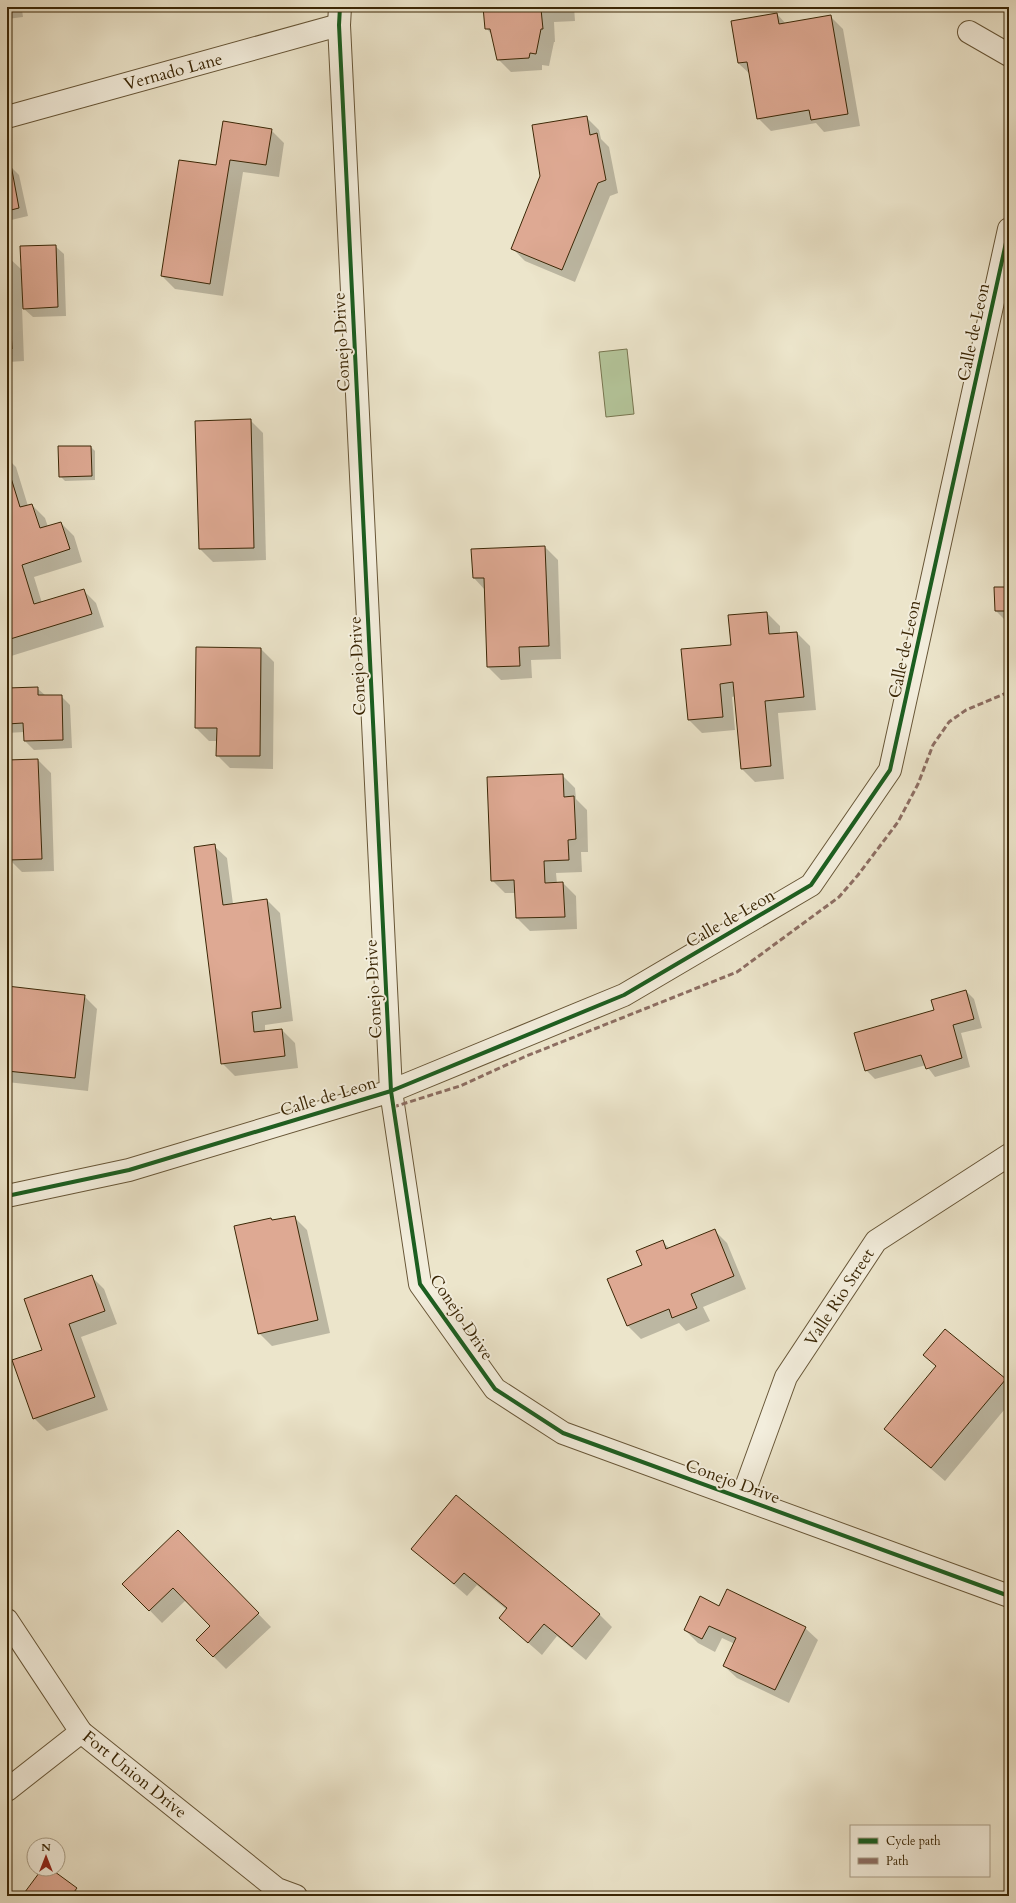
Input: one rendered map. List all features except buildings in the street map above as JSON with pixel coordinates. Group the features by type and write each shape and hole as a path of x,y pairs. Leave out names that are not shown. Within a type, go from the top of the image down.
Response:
{"street":[{"name":"Vernado Lane","path":"7,117 339,16"},
{"name":"Conejo Drive","path":"339,16 391,1090 420,1284 495,1389 563,1433 1009,1596"},
{"path":"969,32 1009,55"},
{"name":"Calle de Leon","path":"7,1196 129,1170 391,1090 624,995 812,885 890,770 1009,229"},
{"name":"Valle Rio Street","path":"742,1498 786,1377 876,1241 1009,1155"},
{"name":"Fort Union Drive","path":"7,1620 81,1732 277,1889 296,1896"},
{"path":"7,1790 81,1732"}],"green space":[{"path":"627,349 634,414 606,417 599,352"}],"marked path":[{"path":"393,1107 460,1086 524,1057 737,972 839,897 858,875 898,822 918,784 933,745 949,722 966,710 1009,692"}],"cycle path":[{"path":"340,7 339,25 391,1091 420,1284 495,1389 563,1433 1009,1596"},
{"path":"7,1196 129,1170 391,1091 624,995 811,885 890,770 1009,229"}]}
